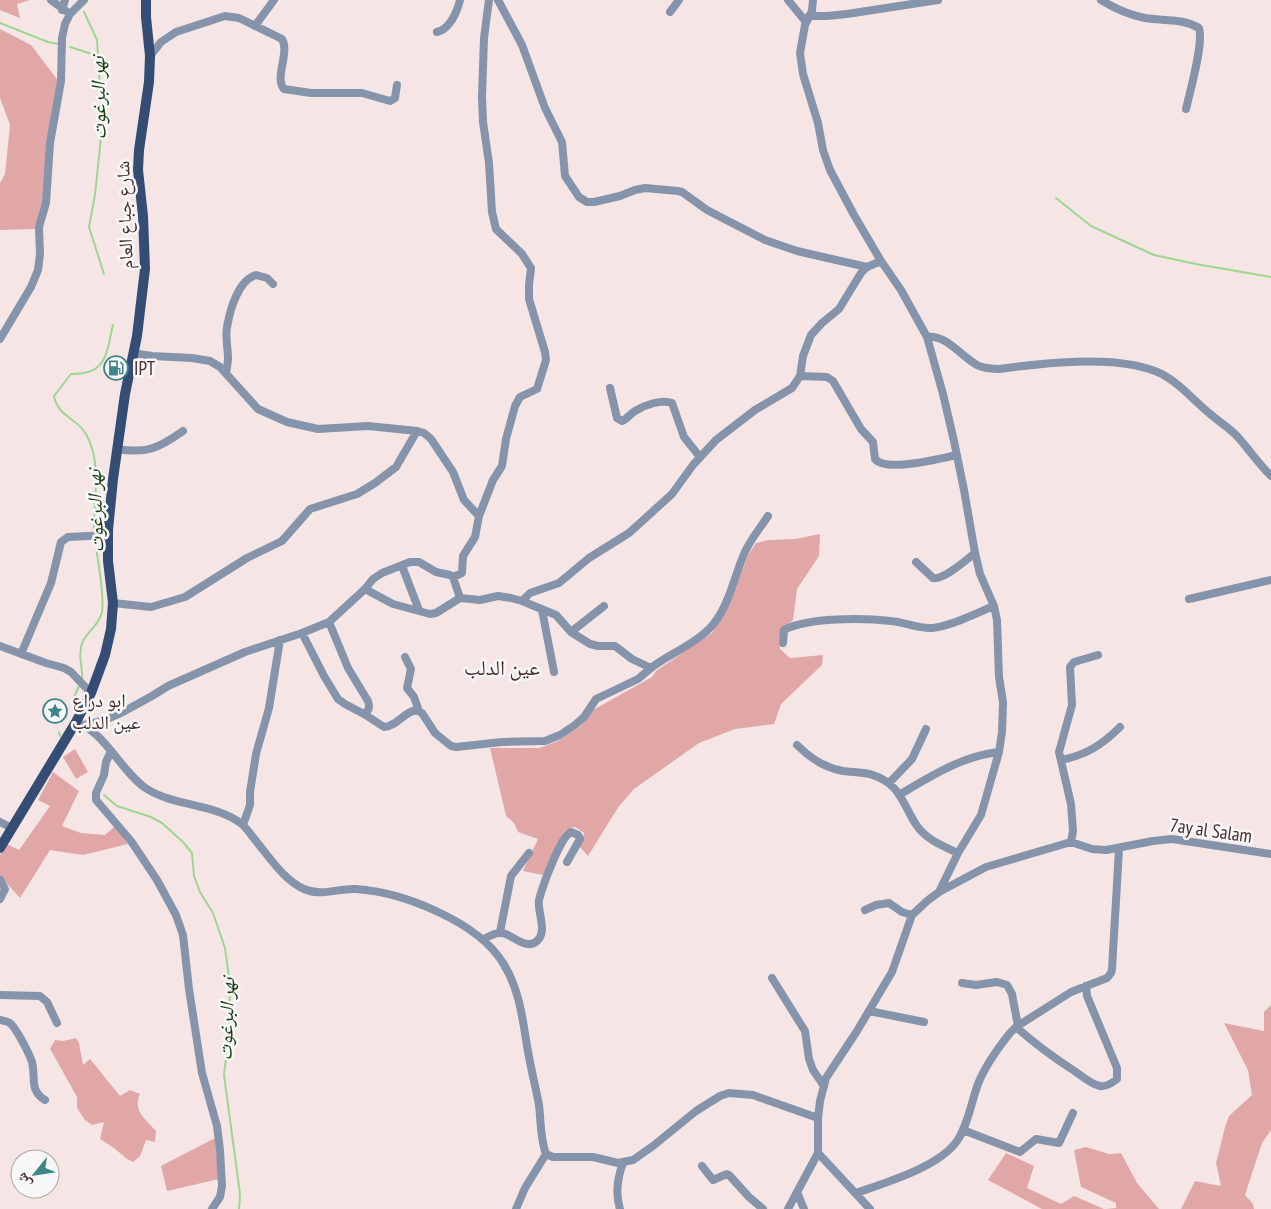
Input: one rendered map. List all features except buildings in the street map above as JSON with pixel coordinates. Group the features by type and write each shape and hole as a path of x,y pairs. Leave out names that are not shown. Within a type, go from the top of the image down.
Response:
{"main road":[{"name":"شارع جباع العام","path":"0,848 80,723 88,691 105,655 111,629 113,603 103,536 137,336 144,269 145,244 138,170 149,82 150,56 146,0"}],"street":[{"path":"52,0 62,10 70,14"},
{"path":"62,10 65,0"},
{"path":"0,339 31,287 40,263 39,227 46,203 51,139 60,89 62,38 65,24 70,14 84,0"},
{"path":"254,26 274,0"},
{"path":"437,32 445,28 449,23 455,14 460,0"},
{"path":"453,577 462,573 463,556 475,537 479,516 493,480 502,466 506,439 515,406 520,396 537,389 546,356 530,303 529,285 531,268 529,261 496,229 492,212 482,97 484,30 489,0"},
{"path":"498,0 522,45 545,108 562,142 565,176 575,193 582,200 601,202 645,188 678,191 688,195 712,213 765,240 797,251 850,262 866,268"},
{"path":"670,12 679,0"},
{"path":"788,0 808,19"},
{"path":"814,0 801,45 800,62 818,123 823,150 830,170 927,338 943,394 957,455 980,574 994,606 997,620 999,677 1003,702 999,752 981,815 958,853 939,892"},
{"path":"808,19 938,0"},
{"path":"1101,0 1113,7 1139,16 1170,19 1199,28 1198,52 1186,109"},
{"path":"150,56 161,42 176,32 225,16 239,18 280,37 284,41 285,48 280,83 284,89 311,93 362,93 390,101 395,98 397,85"},
{"path":"522,601 530,593 559,583 589,558 629,533 672,494 700,457 716,440 742,420 792,388 800,376 803,356 811,335 822,323 840,309 861,273 866,268 881,261"},
{"path":"226,373 228,360 227,327 232,308 242,287 249,278 256,275 267,278 273,284"},
{"path":"927,338 932,336 940,339 980,366 991,369 1070,362 1133,366 1164,375 1235,434 1271,476"},
{"path":"133,354 204,359 216,364 258,409 287,422 318,429 368,426 424,433 431,439 453,472 464,500 479,516"},
{"path":"800,376 827,377 833,381 861,429 873,442 876,459 880,464 905,465 957,455"},
{"path":"610,388 617,418 622,421 645,406 666,401 672,403 684,437 700,457"},
{"path":"117,449 135,452 156,449 183,431"},
{"path":"113,603 151,607 185,597 247,558 282,540 310,509 357,494 376,483 396,467 417,431"},
{"path":"406,657 411,669 407,688 414,697 419,711 435,733 451,746 545,741 560,735 575,725 584,717 596,699 638,680 651,668 711,627 735,581 742,558 768,516"},
{"path":"22,654 51,584 61,542 68,537 103,536"},
{"path":"916,562 933,578 937,579 943,577 975,553"},
{"path":"80,723 102,720 121,713 200,670 329,622 365,590 373,579 382,573 410,562 419,562 436,572 447,573 453,577 460,598"},
{"path":"402,566 419,610"},
{"path":"1189,599 1271,580"},
{"path":"365,590 392,604 430,614 436,613 460,598 480,600 504,596 556,615 571,632 590,644 615,646 632,659 651,668"},
{"path":"571,632 604,606"},
{"path":"783,643 784,630 791,626 847,618 889,621 931,628 994,606"},
{"path":"542,610 554,672"},
{"path":"329,622 348,668 368,701 369,710 364,714"},
{"path":"302,633 324,676 338,699 344,704 379,724 388,727 412,710 419,711"},
{"path":"243,825 250,805 250,792 256,754 269,708 280,640"},
{"path":"1,649 64,668 77,678 88,691"},
{"path":"788,1209 818,1153 818,1118 824,1086 829,1072 869,1011 895,966 912,915 922,904 939,892 992,865 1071,842 1073,831 1071,804 1059,752 1072,705 1070,667 1074,662 1098,655"},
{"path":"80,723 111,750 133,777 145,788 210,809 233,818 243,825 283,873 302,888 316,893 352,889 375,890 396,896 460,922 484,939 503,962 516,989 539,1107 542,1138 546,1154 525,1188 516,1209"},
{"path":"1061,760 1074,758 1095,749 1120,727"},
{"path":"889,783 912,759 926,729"},
{"path":"797,745 806,754 823,764 844,771 868,773 889,783 899,795 913,820 925,834 938,844 958,853"},
{"path":"111,750 106,762 104,775 96,793 96,800 131,841 159,882 176,915 183,935 202,1073 217,1126 220,1150 222,1186 220,1196 212,1209"},
{"path":"899,795 937,773 969,758 999,752"},
{"path":"0,822 12,828"},
{"path":"484,939 500,932 526,944 536,942 539,939 542,927 539,903 541,894 553,861 566,834 571,832 578,835 580,839 567,862"},
{"name":"7ay al Salam","path":"1071,842 1096,850 1119,849 1165,839 1271,854"},
{"path":"856,1193 906,1175 951,1148 962,1130 979,1082 1005,1040 1017,1026 1057,1000 1078,989 1103,980 1111,973 1119,849"},
{"path":"500,932 511,876 529,853"},
{"path":"0,880 5,889 0,899"},
{"path":"864,910 876,905 889,903 902,912 912,915"},
{"path":"772,978 805,1031 809,1059 824,1086"},
{"path":"962,984 976,985 997,982 1007,985 1012,994 1017,1026 1046,1052 1094,1084 1102,1086 1110,1084 1117,1078 1117,1068 1087,996 1086,986"},
{"path":"1078,989 1087,996"},
{"path":"0,995 40,996 47,1002 57,1023"},
{"path":"869,1011 924,1022"},
{"path":"0,1020 9,1023 15,1031 31,1061 35,1090 38,1096 45,1100"},
{"path":"546,1154 553,1157 593,1157 623,1163 633,1160 696,1111 720,1096 729,1093 753,1095 818,1118"},
{"path":"962,1130 1020,1152 1036,1139 1060,1143 1073,1113"},
{"path":"818,1153 870,1209"},
{"path":"620,1209 616,1198 617,1183 623,1163"},
{"path":"702,1166 713,1180 727,1174 729,1175 763,1209"},
{"path":"797,1192 804,1209"}],"shaded area":[{"path":"0,0 30,0 17,4 20,18 0,10"},
{"path":"0,29 31,45 59,82 44,206 36,229 0,230 0,183 5,174 10,125 0,98"},
{"path":"820,534 819,556 797,589 793,620 782,632 780,649 790,658 823,655 822,665 781,704 774,724 735,729 699,743 634,789 619,806 588,856 579,846 584,833 575,827 570,828 564,832 543,875 523,871 538,839 518,832 514,823 506,816 490,748 539,748 558,741 580,727 593,710 652,677 656,671 712,633 735,590 748,555 756,543"},
{"path":"75,749 88,772 76,779 63,757"},
{"path":"53,772 79,791 62,826 81,833 105,835 115,826 128,844 83,855 50,850 20,898 0,876 0,855 7,844 19,850 50,806 38,800"},
{"path":"1271,1005 1271,1130 1262,1143 1245,1195 1253,1204 1254,1209 1181,1209 1195,1181 1221,1186 1216,1163 1225,1127 1229,1116 1252,1095 1248,1070 1224,1023 1264,1031 1264,1012"},
{"path":"76,1038 79,1043 83,1065 90,1059 120,1096 130,1090 140,1094 138,1100 139,1110 144,1119 156,1131 155,1142 146,1140 140,1156 133,1162 100,1139 104,1122 92,1125 85,1120 77,1108 77,1097 50,1049 55,1040 63,1041"},
{"path":"215,1138 219,1179 167,1191 161,1166"},
{"path":"1086,1147 1109,1154 1121,1153 1137,1183 1159,1209 1106,1209 1116,1208 1116,1203 1081,1187 1074,1150"},
{"path":"1006,1153 1034,1166 1027,1188 1061,1204 1074,1196 1104,1209 1042,1209 988,1180"}],"waterway":[{"name":"نهر البرغوت","path":"84,12 97,40 101,106 101,137 95,195 89,227 104,274"},
{"path":"0,23 48,42 59,44"},
{"path":"70,47 98,56"},
{"path":"1056,198 1091,226 1154,255 1271,277"},
{"name":"نهر البرغوت","path":"94,534 96,470 91,446 86,434 78,424 59,409 54,396 71,374 92,371 103,361 113,325"},
{"name":"نهر البرغوت","path":"82,679 81,646 85,637 99,620 103,605 95,539"},
{"name":"نهر البرغوت","path":"72,702 79,686"},
{"name":"نهر البرغوت","path":"59,732 60,736"},
{"name":"نهر البرغوت","path":"104,795 117,806 151,817 162,823 192,853 194,876 200,892 213,913 225,948 230,985 229,1032 224,1075 240,1194 239,1209"}],"place":[{"name":"IPT","path":"116,368"},
{"name":"ابو دراع عين الدلب","path":"55,711"}],"district":[{"name":"عين الدلب","path":"502,667"}]}
